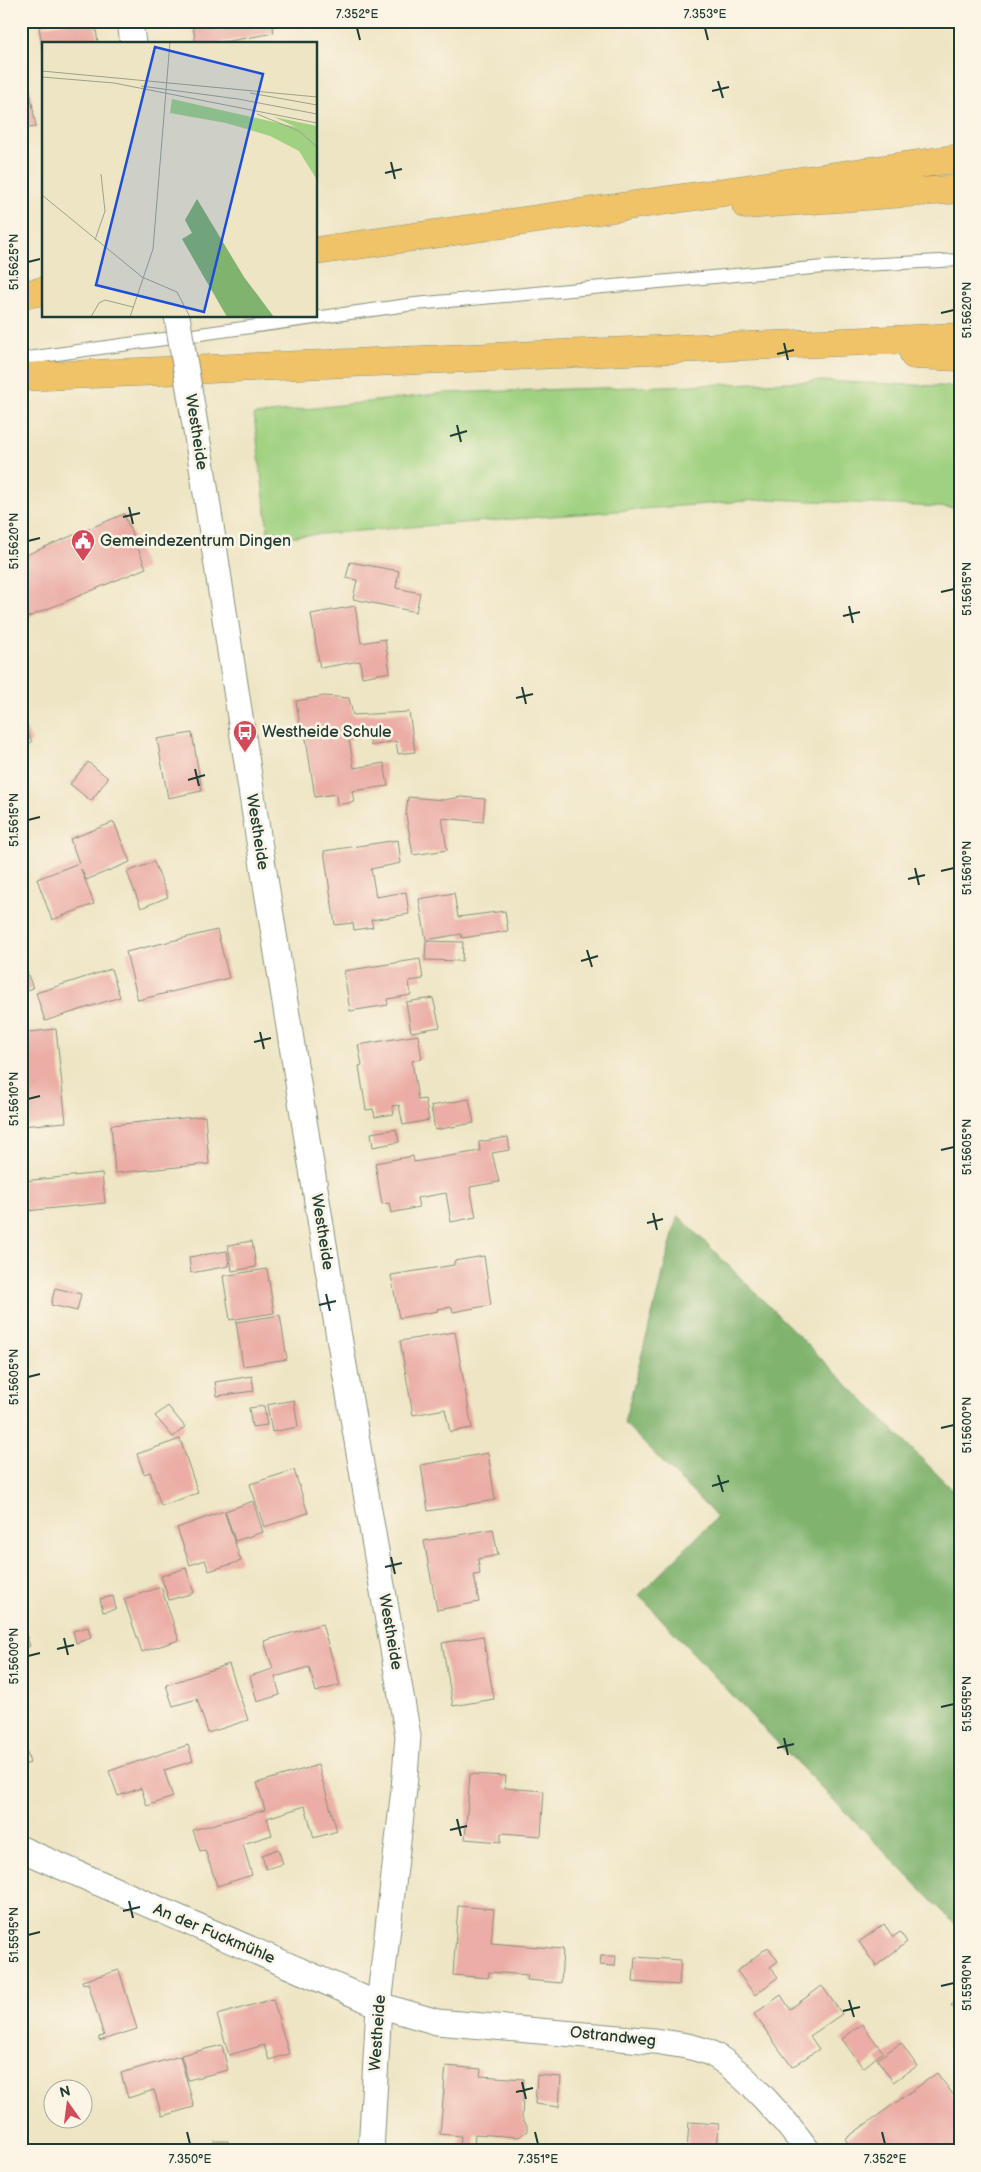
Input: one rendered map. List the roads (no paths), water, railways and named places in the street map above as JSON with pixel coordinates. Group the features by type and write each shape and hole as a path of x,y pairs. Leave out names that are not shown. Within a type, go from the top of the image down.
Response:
{"highway":[{"path":"318,251 960,158"},
{"path":"376,242 774,202 960,189"},
{"path":"21,295 42,291"},
{"path":"21,377 960,337"},
{"path":"748,347 960,357"}],"street":[{"path":"130,21 133,42"},
{"name":"Westheide","path":"177,318 202,467 256,826 336,1322 408,1736 403,1798 379,2005 371,2151"},
{"name":"An der Fuckmühle","path":"21,1849 379,2005"},
{"name":"Ostrandweg","path":"379,2005 437,2022 654,2041 707,2052 742,2076 797,2136 808,2151"}],"lane":[{"path":"318,318 415,304 824,267 960,260"},
{"path":"21,359 315,318"}],"place":[{"name":"Gemeindezentrum Dingen","path":"83,562"},
{"name":"Westheide Schule","path":"245,753"}]}
